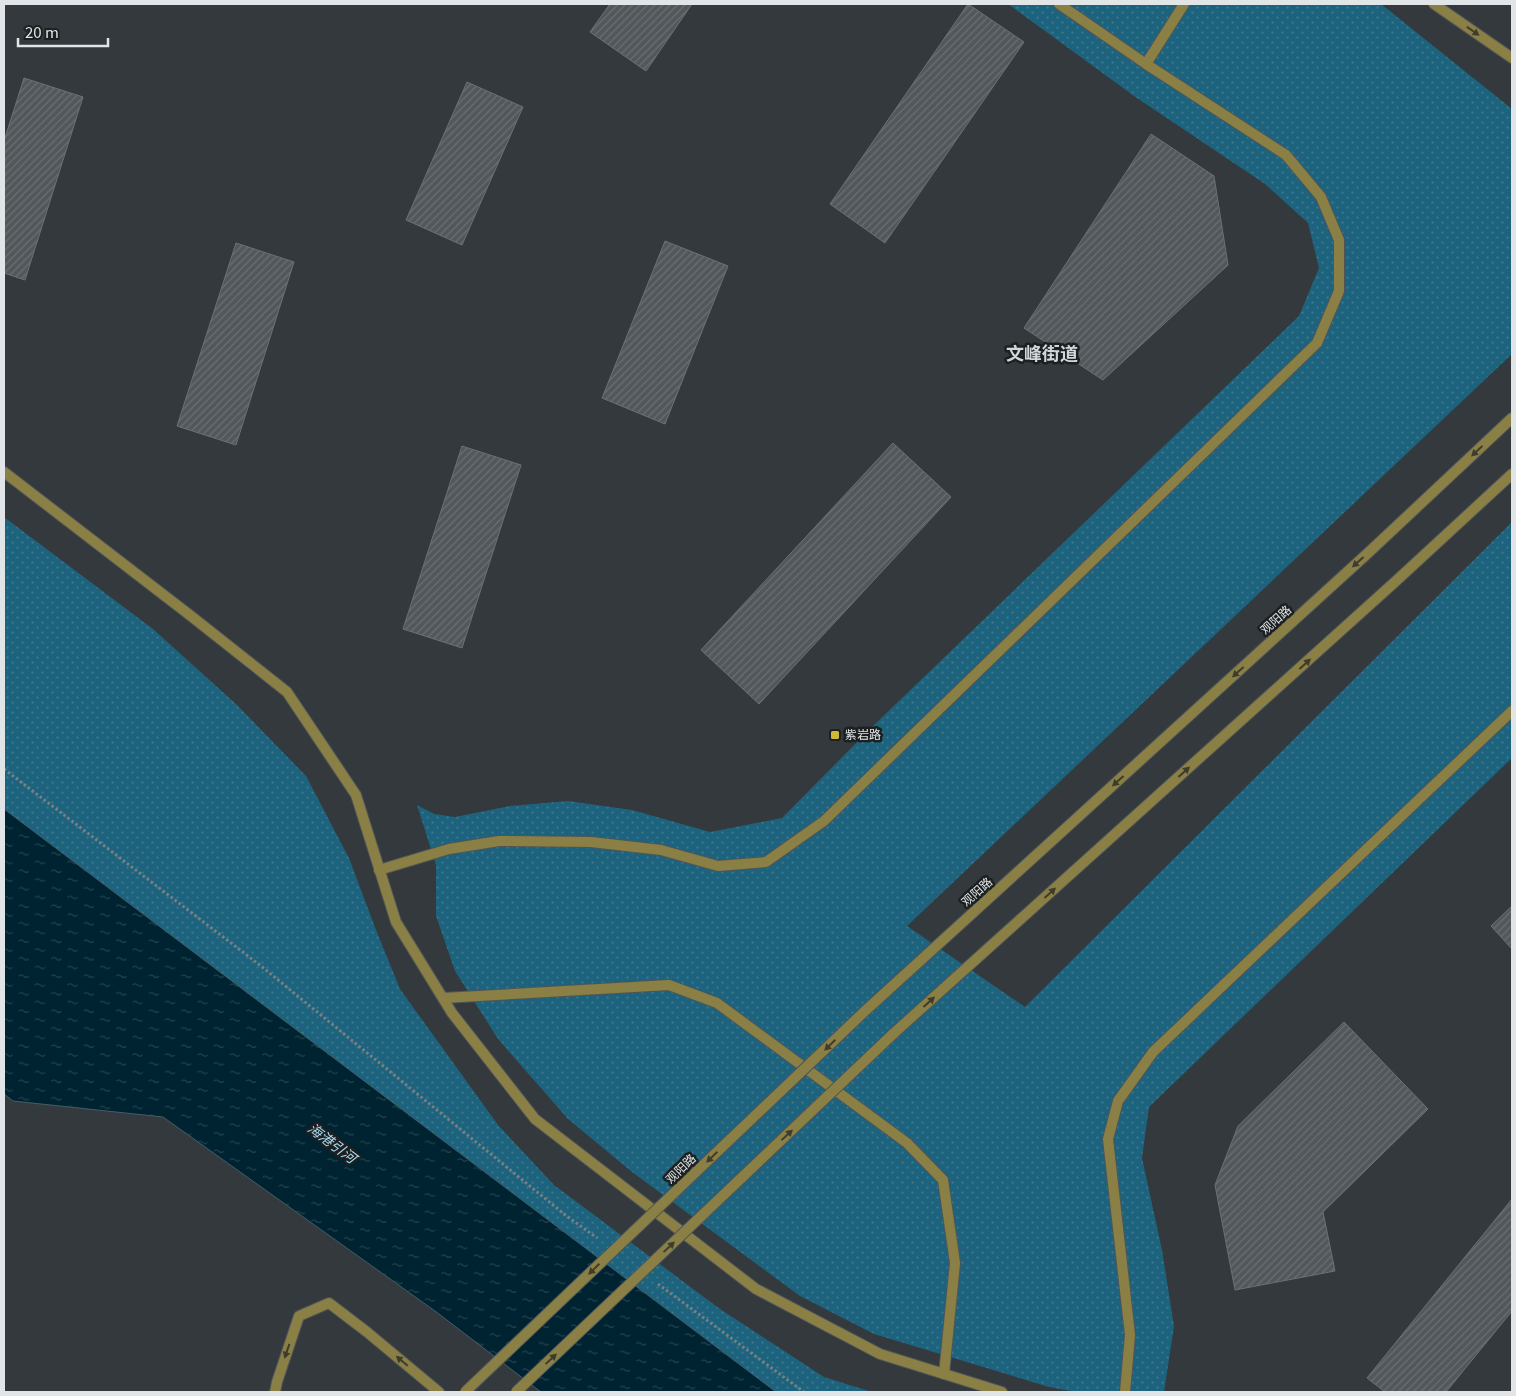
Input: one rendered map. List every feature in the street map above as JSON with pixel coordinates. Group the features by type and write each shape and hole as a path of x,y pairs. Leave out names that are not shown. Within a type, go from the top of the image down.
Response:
{"street":[{"path":"380,870 449,849 499,841 590,842 661,850 718,866 766,862 824,821 1317,343 1339,291 1339,240 1321,197 1286,155 1146,64 1059,4"},
{"path":"1146,64 1184,4"},
{"path":"1434,4 1512,58"},
{"name":"观阳路","path":"465,1392 865,1011 1368,553 1512,418"},
{"path":"4,472 287,692 356,795 396,922 452,1013 535,1119 756,1289 880,1354 1002,1392"},
{"path":"516,1392 893,1034 1512,474"},
{"path":"1125,1392 1130,1336 1108,1139 1118,1101 1153,1052 1512,711"},
{"path":"443,998 669,985 717,1003 907,1143 943,1180 955,1264 944,1374"},
{"path":"275,1392 299,1316 328,1303 367,1332 439,1392"}],"path":[{"path":"4,769 261,966 564,1214 604,1244"},
{"path":"652,1280 804,1392"}],"shaded area":[{"path":"1008,4 1381,4 1512,109 1512,354 907,926 1025,1007 1512,522 1512,758 1149,1107 1142,1158 1162,1250 1174,1326 1164,1392 1076,1392 1049,1387 874,1334 800,1296 632,1172 568,1119 498,1039 455,971 436,916 436,865 417,805 434,814 455,817 510,806 568,801 632,810 710,832 782,818 873,726 1299,316 1319,268 1308,223 1265,184 1134,96"},
{"path":"4,517 153,629 236,704 306,776 349,858 400,989 498,1125 554,1185 720,1309 824,1377 872,1392 776,1392 4,809"}],"water":[{"name":"海港引河","path":"4,809 776,1392 541,1392 435,1311 163,1117 13,1101 4,1094"}],"building":[{"path":"610,4 692,4 646,71 590,32"},
{"path":"968,4 1024,42 885,243 830,204"},
{"path":"24,78 83,97 25,280 4,273 4,141"},
{"path":"467,82 523,107 462,245 406,220"},
{"path":"1151,134 1214,176 1228,265 1103,380 1024,328"},
{"path":"665,241 728,266 665,424 602,398"},
{"path":"236,243 294,262 236,445 177,426"},
{"path":"893,443 951,497 759,704 701,650"},
{"path":"462,446 521,465 462,648 403,629"},
{"path":"1512,906 1512,949 1491,926"},
{"path":"1344,1022 1428,1109 1323,1212 1335,1271 1235,1290 1215,1185 1238,1126"},
{"path":"1512,1199 1512,1311 1446,1392 1385,1392 1367,1378"}],"place":[{"name":"紫岩路","path":"835,735"}],"district":[{"name":"文峰街道","path":"1042,354"}]}
